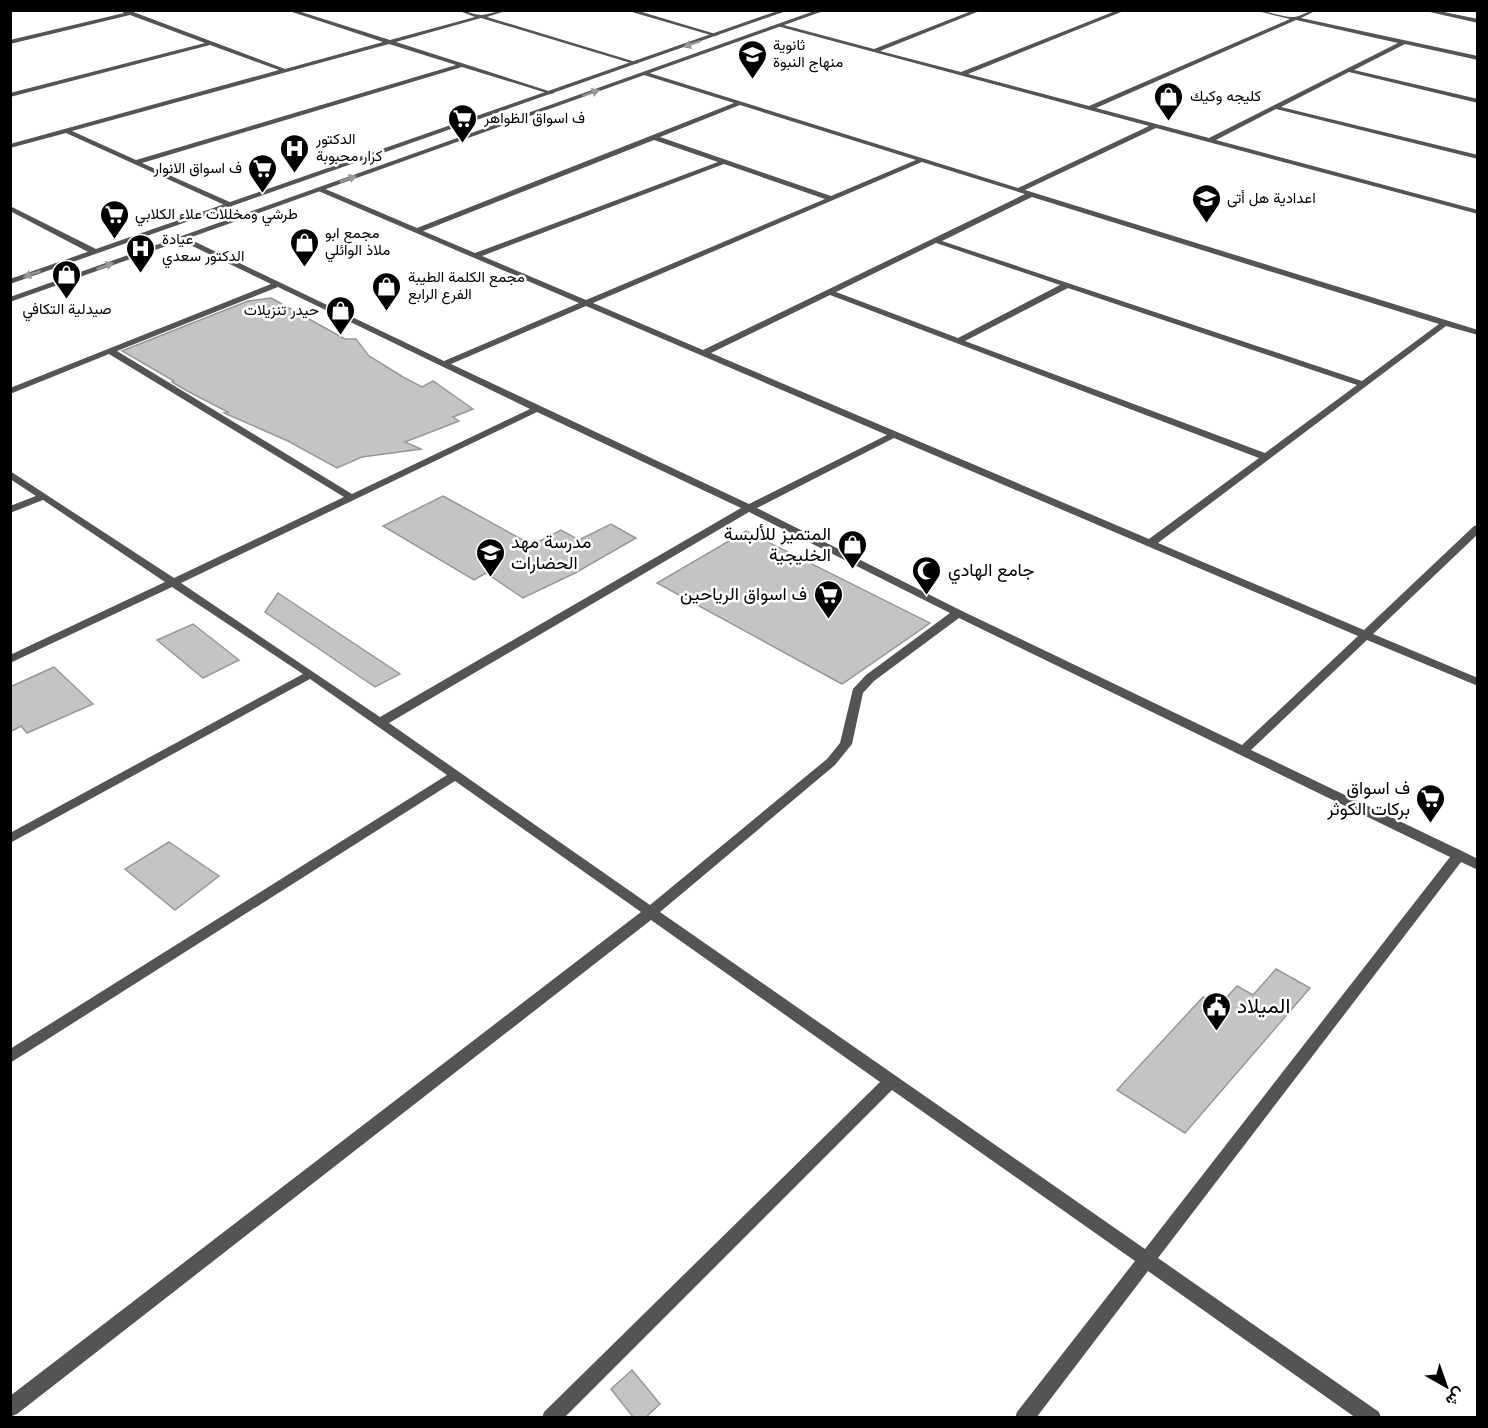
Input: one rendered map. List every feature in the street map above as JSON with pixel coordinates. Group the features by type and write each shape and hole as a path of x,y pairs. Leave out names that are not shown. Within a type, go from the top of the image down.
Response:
{"street":[{"path":"122,10 286,71"},
{"path":"288,10 552,93"},
{"path":"459,10 636,63"},
{"path":"10,146 506,10"},
{"path":"627,10 716,35"},
{"path":"10,282 787,10"},
{"path":"10,300 824,10"},
{"path":"875,51 980,10"},
{"path":"960,75 1124,10"},
{"path":"1255,10 1478,58"},
{"path":"1089,109 1315,10"},
{"path":"1423,10 1478,21"},
{"path":"1456,17 1469,10"},
{"path":"10,42 129,13"},
{"path":"780,26 1478,213"},
{"path":"1209,141 1404,42"},
{"path":"10,95 211,44"},
{"path":"136,162 462,65"},
{"path":"1348,70 1478,101"},
{"path":"646,74 1478,333"},
{"path":"417,231 741,103"},
{"path":"1275,107 1478,158"},
{"path":"471,121 470,125 473,127 493,128"},
{"path":"1019,190 1155,126"},
{"path":"67,130 229,206"},
{"path":"655,138 829,198"},
{"path":"415,141 431,141 438,146 435,148"},
{"path":"443,364 922,160"},
{"path":"475,256 724,162"},
{"path":"320,190 1478,683"},
{"path":"704,353 1032,194"},
{"path":"10,208 94,252"},
{"path":"183,238 537,410 749,508 958,613 1478,864"},
{"path":"936,241 1364,384"},
{"path":"10,391 278,284"},
{"path":"958,341 1067,285"},
{"path":"829,292 1266,457"},
{"path":"1151,543 1445,323"},
{"path":"110,351 352,498"},
{"path":"10,660 537,410"},
{"path":"379,723 749,508 895,434"},
{"path":"10,474 310,674 1372,1418"},
{"path":"10,510 44,496"},
{"path":"1244,751 1478,528"},
{"path":"10,1408 651,912 831,762 846,744 857,692 870,678 958,613"},
{"path":"10,839 310,674"},
{"path":"10,1057 456,776"},
{"path":"1024,1418 1459,855"},
{"path":"551,1418 891,1081"}],"building":[{"path":"271,298 345,339 356,339 369,356 403,377 422,387 433,381 473,409 453,417 459,421 405,442 421,449 362,457 337,468 288,441 224,413 228,412 189,392 122,351 248,301"},
{"path":"443,496 532,545 561,530 579,540 611,524 636,538 575,573 523,598 486,573 474,580 383,526"},
{"path":"746,531 930,623 842,684 657,583"},
{"path":"278,593 400,674 375,687 265,612"},
{"path":"193,624 239,660 203,678 157,640"},
{"path":"54,667 93,704 27,733 21,726 10,732 10,687"},
{"path":"169,842 219,876 175,910 125,869"},
{"path":"1276,969 1310,988 1185,1133 1117,1090 1203,997 1219,1006 1237,986 1253,995"},
{"path":"632,1370 660,1404 645,1418 634,1418 611,1389"}],"place":[{"name":"ثانوية منهاج النبوة","path":"752,80"},
{"name":"كليجه وكيك","path":"1169,122"},
{"name":"ف اسواق الظواهر","path":"463,144"},
{"name":"الدكتور كرار محبوبة","path":"295,174"},
{"name":"ف اسواق الانوار","path":"263,194"},
{"name":"اعدادية هل أتى","path":"1206,224"},
{"name":"طرشي ومخللات علاء الكلابي","path":"114,240"},
{"name":"مجمع ابو ملاذ الوائلي","path":"304,268"},
{"name":"عيادة الدكتور سعدي","path":"141,274"},
{"name":"صيدلية التكافي","path":"67,300"},
{"name":"مجمع الكلمة الطيبة الفرع الرابع","path":"387,312"},
{"name":"حيدر تنزيلات","path":"340,336"},
{"name":"المتميز للألبسة الخليجية","path":"852,570"},
{"name":"مدرسة مهد الحضارات","path":"490,578"},
{"name":"جامع الهادي","path":"927,596"},
{"name":"ف اسواق الرياحين","path":"828,620"},
{"name":"ف اسواق بركات الكوثر","path":"1431,824"},
{"name":"الميلاد","path":"1216,1032"}]}
